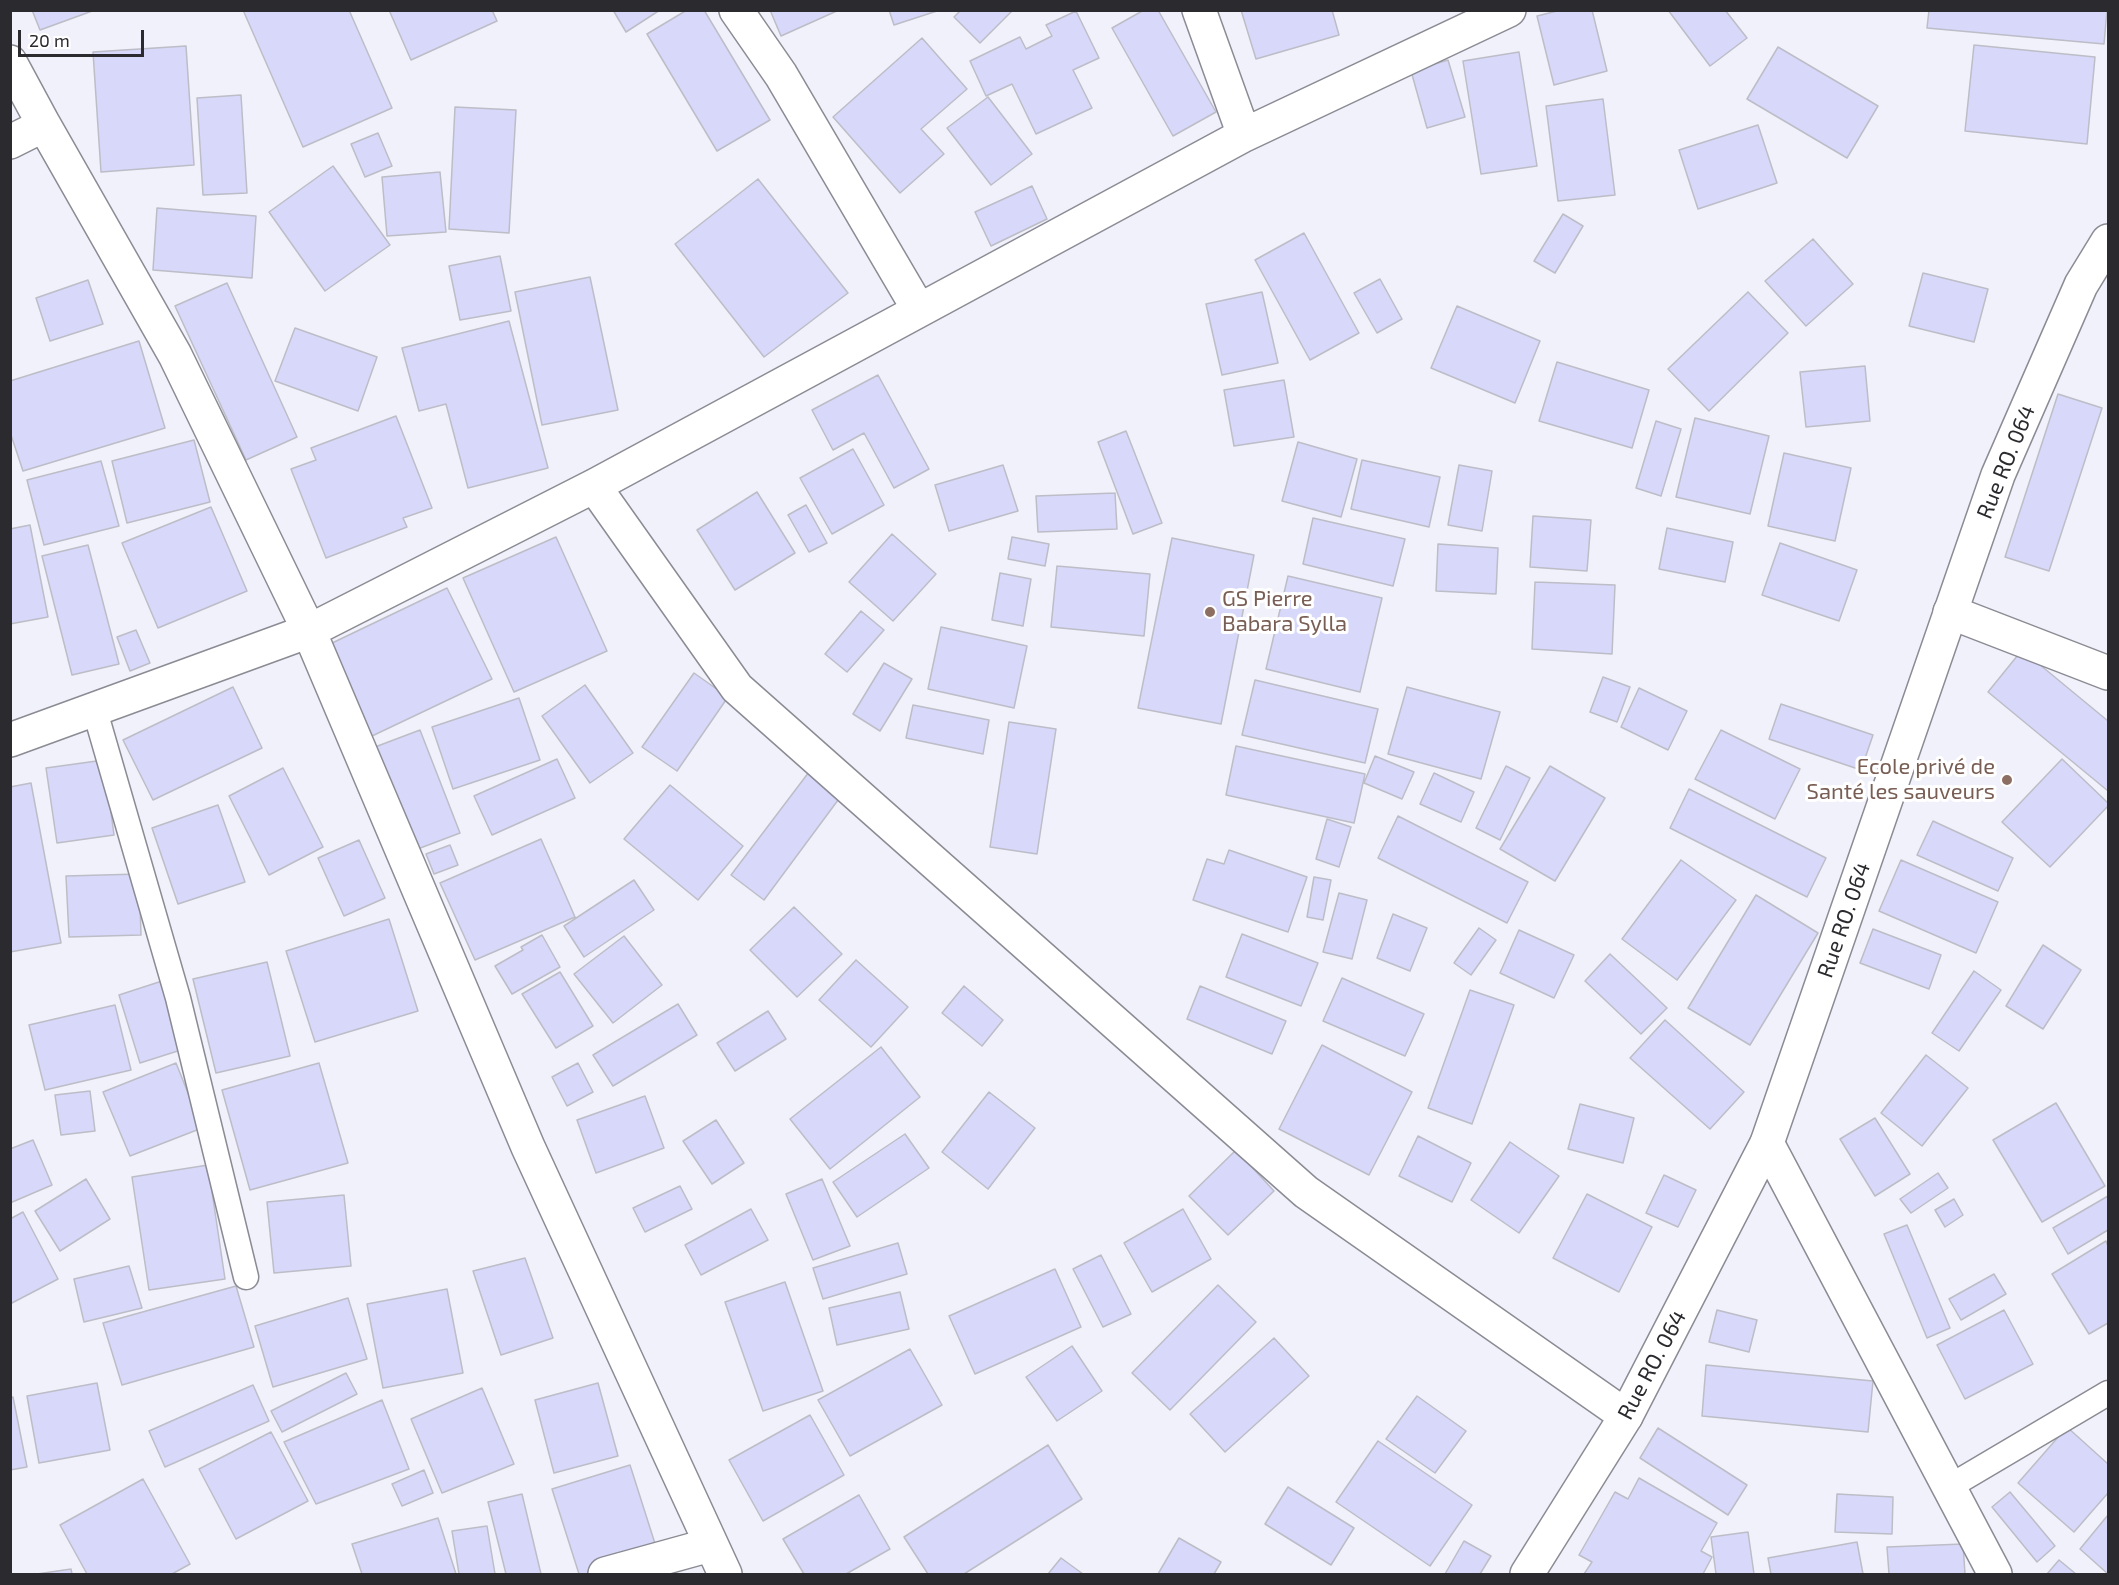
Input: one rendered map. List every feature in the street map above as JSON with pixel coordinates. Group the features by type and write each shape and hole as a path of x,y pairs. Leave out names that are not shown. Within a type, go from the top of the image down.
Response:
{"street":[{"path":"736,10 782,75 919,310"},
{"path":"1199,10 1244,135"},
{"path":"10,741 309,631 594,486 1244,135 1509,10"},
{"path":"10,62 175,355 309,631 528,1146 724,1575"},
{"path":"10,142 44,125"},
{"name":"Rue RO. 064","path":"1527,1575 1626,1416 1767,1143 1998,475 2081,285 2109,241"},
{"path":"594,486 737,688 1306,1192 1626,1416"},
{"path":"1950,612 2109,673"},
{"path":"1767,1143 1995,1575"},
{"path":"605,1575 710,1545"}],"lane":[{"path":"95,711 178,998 246,1276"},
{"path":"1949,1487 2109,1393"}],"building":[{"path":"32,10 95,10 40,30"},
{"path":"243,10 349,10 392,108 303,147"},
{"path":"389,10 492,10 497,21 411,60"},
{"path":"613,10 660,10 626,32"},
{"path":"687,10 704,10 770,120 717,151 647,34"},
{"path":"770,10 839,10 781,36"},
{"path":"889,10 940,10 894,25"},
{"path":"961,10 1013,10 980,43 954,17"},
{"path":"1144,10 1158,10 1216,112 1173,136 1112,28"},
{"path":"1241,10 1332,10 1339,35 1256,59"},
{"path":"1561,10 1592,10 1607,71 1554,85 1537,16"},
{"path":"1668,10 1725,10 1747,38 1710,66"},
{"path":"1929,10 2107,10 2104,44 1927,28"},
{"path":"1076,11 1099,58 1073,70 1092,108 1036,134 1012,84 986,96 970,61 1020,37 1026,49 1052,36 1046,25"},
{"path":"922,38 967,89 921,129 944,154 900,193 833,117"},
{"path":"1974,45 2095,57 2087,144 1965,131"},
{"path":"186,46 194,165 101,172 93,52"},
{"path":"1778,47 1878,106 1847,158 1747,99"},
{"path":"1519,52 1537,166 1481,174 1463,61"},
{"path":"1448,60 1465,117 1427,128 1411,71"},
{"path":"241,95 247,193 203,195 197,98"},
{"path":"988,97 1032,154 991,185 947,128"},
{"path":"1603,99 1615,195 1558,201 1546,106"},
{"path":"455,107 516,110 509,233 449,229"},
{"path":"1758,125 1777,183 1698,209 1679,150"},
{"path":"378,133 392,166 365,177 351,144"},
{"path":"333,166 390,245 325,291 269,212"},
{"path":"440,172 446,232 387,236 382,177"},
{"path":"758,179 848,293 764,357 675,244"},
{"path":"1032,186 1047,219 991,246 975,212"},
{"path":"157,208 256,216 252,278 153,270"},
{"path":"1563,214 1583,226 1555,273 1534,261"},
{"path":"1304,233 1359,333 1310,360 1255,260"},
{"path":"1813,239 1853,284 1806,326 1765,281"},
{"path":"500,256 511,311 460,320 449,266"},
{"path":"1923,273 1988,289 1974,342 1909,326"},
{"path":"590,277 618,410 542,425 515,292"},
{"path":"1380,279 1402,319 1377,333 1354,293"},
{"path":"88,280 103,324 50,341 36,298"},
{"path":"227,283 297,437 246,460 175,306"},
{"path":"1262,292 1278,363 1222,375 1206,304"},
{"path":"1748,292 1788,333 1709,411 1668,369"},
{"path":"1457,306 1540,341 1515,403 1431,368"},
{"path":"509,321 548,468 468,488 446,404 419,411 402,348"},
{"path":"295,328 377,357 358,411 275,381"},
{"path":"139,341 165,428 23,471 10,432 10,381"},
{"path":"1557,362 1649,390 1632,448 1539,421"},
{"path":"1865,366 1870,421 1806,427 1800,372"},
{"path":"878,375 929,469 894,488 864,433 833,450 812,410"},
{"path":"1284,380 1294,437 1234,446 1224,390"},
{"path":"2058,394 2102,408 2049,571 2005,557"},
{"path":"396,416 432,508 403,518 407,527 326,558 291,469 316,460 311,448"},
{"path":"1695,418 1769,436 1750,514 1676,497"},
{"path":"1656,421 1681,429 1661,496 1636,488"},
{"path":"1126,431 1162,523 1133,534 1098,442"},
{"path":"194,440 210,502 127,523 112,461"},
{"path":"1298,442 1357,459 1341,517 1282,501"},
{"path":"853,449 884,505 832,534 800,478"},
{"path":"1784,453 1851,468 1835,541 1768,526"},
{"path":"1362,460 1440,477 1429,527 1351,509"},
{"path":"101,461 119,526 44,545 27,480"},
{"path":"1003,465 1018,511 949,531 935,485"},
{"path":"1459,465 1492,471 1482,531 1448,525"},
{"path":"757,492 795,553 735,590 697,530"},
{"path":"1115,493 1117,529 1038,532 1036,496"},
{"path":"806,505 827,543 809,552 788,515"},
{"path":"211,507 247,591 158,628 122,543"},
{"path":"1533,516 1591,520 1587,571 1530,567"},
{"path":"1313,518 1405,539 1393,586 1303,564"},
{"path":"30,525 48,617 10,624 10,529"},
{"path":"1667,528 1733,542 1725,582 1659,569"},
{"path":"892,534 936,574 893,621 849,582"},
{"path":"556,537 607,651 514,692 463,578"},
{"path":"1012,537 1049,544 1045,566 1008,559"},
{"path":"1172,538 1254,555 1221,724 1138,708"},
{"path":"1780,543 1857,570 1839,621 1762,595"},
{"path":"1438,544 1498,548 1496,594 1436,591"},
{"path":"88,545 119,664 72,675 42,556"},
{"path":"1057,566 1150,574 1144,636 1051,627"},
{"path":"1000,573 1031,579 1023,626 992,620"},
{"path":"1288,576 1382,598 1360,692 1266,669"},
{"path":"1535,582 1615,585 1612,654 1532,649"},
{"path":"447,588 492,679 372,736 328,645"},
{"path":"861,611 884,630 847,672 825,654"},
{"path":"941,627 1027,646 1014,708 928,689"},
{"path":"136,630 150,663 130,671 117,637"},
{"path":"2022,650 2108,721 2108,791 1988,692"},
{"path":"884,663 912,679 880,731 853,714"},
{"path":"694,673 728,697 677,771 642,747"},
{"path":"1603,677 1630,687 1617,722 1590,712"},
{"path":"1255,680 1378,709 1365,763 1242,735"},
{"path":"585,685 633,753 590,783 542,716"},
{"path":"233,687 262,748 153,800 123,740"},
{"path":"1407,687 1500,712 1481,779 1388,754"},
{"path":"1639,688 1687,711 1668,750 1621,727"},
{"path":"519,698 540,760 453,789 432,727"},
{"path":"1781,704 1873,735 1861,770 1769,739"},
{"path":"913,705 989,720 983,754 906,738"},
{"path":"1009,722 1056,729 1037,854 990,847"},
{"path":"420,730 460,833 415,850 375,747"},
{"path":"1721,730 1800,769 1775,819 1695,779"},
{"path":"1236,746 1365,774 1354,823 1226,795"},
{"path":"1375,756 1414,772 1402,799 1364,783"},
{"path":"557,759 575,798 492,835 474,796"},
{"path":"2062,759 2108,803 2108,806 2050,867 2002,822"},
{"path":"104,760 114,835 57,843 46,768"},
{"path":"1506,766 1530,778 1500,840 1476,828"},
{"path":"1550,766 1605,798 1555,881 1500,849"},
{"path":"283,768 323,847 269,875 229,796"},
{"path":"812,768 844,792 764,900 731,875"},
{"path":"1434,773 1474,792 1461,822 1420,804"},
{"path":"31,783 61,943 10,952 10,787"},
{"path":"670,785 743,846 698,900 624,839"},
{"path":"1689,789 1826,858 1807,897 1670,828"},
{"path":"218,805 245,882 178,904 152,828"},
{"path":"1398,816 1528,882 1507,923 1378,858"},
{"path":"1327,819 1351,827 1339,867 1316,859"},
{"path":"1933,821 2013,858 1998,891 1917,855"},
{"path":"541,839 575,917 475,960 440,883"},
{"path":"359,840 385,898 344,916 318,858"},
{"path":"450,845 458,865 434,874 426,854"},
{"path":"1229,850 1307,877 1288,932 1193,900 1207,859 1224,864"},
{"path":"1681,860 1736,900 1677,980 1622,939"},
{"path":"1901,860 1998,902 1976,953 1879,911"},
{"path":"139,874 141,935 69,937 66,876"},
{"path":"1314,877 1331,880 1323,920 1307,917"},
{"path":"634,880 654,910 584,957 564,926"},
{"path":"1339,893 1367,900 1352,959 1323,952"},
{"path":"1756,895 1818,933 1750,1045 1688,1008"},
{"path":"794,907 842,954 797,997 750,950"},
{"path":"1393,914 1427,928 1410,971 1377,958"},
{"path":"389,919 418,1011 315,1042 286,951"},
{"path":"1479,928 1496,940 1471,975 1454,963"},
{"path":"1873,929 1941,955 1929,989 1860,963"},
{"path":"1519,930 1574,955 1554,998 1500,973"},
{"path":"1242,934 1318,963 1301,1006 1226,977"},
{"path":"542,935 560,967 512,994 495,966 523,950 521,947"},
{"path":"624,936 662,985 613,1023 574,974"},
{"path":"2043,945 2081,970 2043,1029 2006,1006"},
{"path":"1610,954 1667,1008 1641,1034 1585,981"},
{"path":"856,960 908,1007 871,1047 819,1000"},
{"path":"267,962 290,1056 216,1073 193,979"},
{"path":"1974,971 2001,990 1959,1051 1932,1033"},
{"path":"560,972 593,1026 556,1048 522,994"},
{"path":"1342,978 1424,1014 1405,1056 1323,1021"},
{"path":"162,981 184,1049 140,1063 119,995"},
{"path":"964,986 1003,1020 982,1046 942,1013"},
{"path":"1200,986 1286,1021 1272,1054 1187,1019"},
{"path":"1470,990 1514,1005 1472,1124 1428,1108"},
{"path":"678,1004 697,1035 613,1086 593,1055"},
{"path":"115,1005 131,1070 45,1090 29,1025"},
{"path":"768,1011 786,1039 735,1071 717,1043"},
{"path":"1665,1020 1744,1092 1710,1129 1630,1058"},
{"path":"1322,1045 1412,1092 1369,1175 1279,1129"},
{"path":"881,1047 920,1097 830,1169 790,1119"},
{"path":"1926,1055 1968,1088 1922,1146 1881,1113"},
{"path":"176,1063 202,1128 130,1156 103,1092"},
{"path":"319,1063 348,1163 250,1190 222,1090"},
{"path":"578,1063 593,1092 567,1106 552,1077"},
{"path":"90,1091 95,1131 61,1135 55,1095"},
{"path":"989,1092 1035,1128 988,1189 942,1152"},
{"path":"645,1096 664,1148 596,1173 577,1120"},
{"path":"2056,1103 2105,1186 2042,1222 1993,1140"},
{"path":"1580,1104 1634,1118 1623,1163 1568,1149"},
{"path":"1875,1118 1910,1174 1875,1196 1840,1139"},
{"path":"716,1120 744,1163 712,1184 683,1141"},
{"path":"905,1134 929,1168 857,1217 833,1182"},
{"path":"1418,1136 1471,1163 1452,1202 1399,1176"},
{"path":"33,1140 52,1185 10,1203 10,1149"},
{"path":"1510,1142 1559,1176 1519,1233 1471,1200"},
{"path":"1236,1150 1274,1191 1228,1235 1189,1196"},
{"path":"208,1165 225,1279 149,1290 132,1177"},
{"path":"1938,1173 1948,1188 1911,1213 1900,1199"},
{"path":"1664,1175 1696,1190 1678,1227 1646,1213"},
{"path":"86,1179 110,1219 60,1251 35,1211"},
{"path":"822,1179 850,1246 813,1260 786,1194"},
{"path":"680,1186 692,1209 645,1232 633,1208"},
{"path":"1587,1194 1652,1227 1619,1292 1553,1258"},
{"path":"344,1195 351,1266 274,1273 267,1202"},
{"path":"2108,1196 2108,1230 2068,1254 2053,1228"},
{"path":"1954,1199 1963,1215 1945,1227 1935,1210"},
{"path":"751,1209 768,1240 701,1275 685,1245"},
{"path":"1183,1209 1211,1259 1152,1292 1124,1243"},
{"path":"23,1212 58,1279 10,1304 10,1219"},
{"path":"1907,1225 1950,1328 1927,1338 1884,1234"},
{"path":"2106,1241 2108,1246 2108,1323 2089,1334 2052,1274"},
{"path":"898,1243 907,1274 823,1299 813,1268"},
{"path":"1101,1255 1131,1314 1103,1327 1073,1269"},
{"path":"525,1258 553,1338 501,1355 473,1271"},
{"path":"129,1266 142,1308 84,1322 74,1279"},
{"path":"1055,1269 1081,1327 975,1374 949,1316"},
{"path":"1994,1274 2006,1294 1961,1320 1949,1299"},
{"path":"785,1282 823,1391 763,1411 725,1302"},
{"path":"1218,1285 1256,1322 1170,1410 1132,1373"},
{"path":"236,1286 254,1347 122,1385 103,1323"},
{"path":"447,1289 463,1373 383,1388 367,1304"},
{"path":"900,1292 909,1329 837,1345 829,1308"},
{"path":"348,1298 367,1359 273,1387 255,1326"},
{"path":"1717,1310 1757,1320 1749,1352 1709,1342"},
{"path":"2004,1310 2033,1364 1965,1399 1937,1345"},
{"path":"1274,1338 1309,1376 1225,1452 1190,1414"},
{"path":"1072,1346 1102,1391 1057,1421 1026,1377"},
{"path":"910,1349 942,1405 850,1456 818,1400"},
{"path":"1706,1365 1873,1381 1868,1432 1702,1416"},
{"path":"346,1373 357,1394 282,1432 271,1411"},
{"path":"97,1383 110,1450 39,1463 27,1396"},
{"path":"598,1383 618,1456 554,1473 535,1400"},
{"path":"253,1385 269,1421 165,1467 149,1431"},
{"path":"482,1388 514,1464 442,1493 411,1419"},
{"path":"1417,1396 1466,1431 1435,1473 1386,1439"},
{"path":"13,1397 27,1467 10,1470 10,1398"},
{"path":"382,1400 409,1469 316,1504 284,1442"},
{"path":"810,1415 844,1475 763,1521 729,1460"},
{"path":"2067,1427 2108,1464 2108,1493 2074,1532 2018,1483"},
{"path":"1658,1428 1747,1485 1728,1515 1640,1458"},
{"path":"271,1432 308,1501 236,1539 199,1469"},
{"path":"1378,1441 1472,1505 1430,1566 1336,1502"},
{"path":"1048,1445 1082,1499 964,1574 928,1574 904,1537"},
{"path":"630,1465 658,1553 587,1574 579,1574 552,1489"},
{"path":"424,1470 433,1493 402,1506 392,1484"},
{"path":"1639,1478 1717,1523 1701,1551 1712,1557 1703,1574 1584,1574 1592,1562 1579,1555 1615,1492 1628,1499"},
{"path":"143,1479 190,1564 172,1574 87,1574 60,1525"},
{"path":"1288,1487 1354,1528 1331,1565 1265,1524"},
{"path":"2010,1492 2055,1546 2037,1562 1992,1507"},
{"path":"522,1494 541,1574 506,1574 488,1502"},
{"path":"1837,1494 1893,1497 1892,1534 1835,1532"},
{"path":"859,1495 890,1549 846,1574 804,1574 783,1539"},
{"path":"2108,1515 2108,1574 2080,1549"},
{"path":"438,1518 456,1574 362,1574 352,1544"},
{"path":"487,1526 495,1574 459,1574 452,1531"},
{"path":"1748,1532 1754,1574 1716,1574 1711,1537"},
{"path":"1179,1538 1221,1562 1214,1574 1158,1574"},
{"path":"1464,1541 1491,1556 1480,1574 1445,1574"},
{"path":"1857,1542 1863,1574 1771,1574 1768,1558"},
{"path":"1963,1544 1965,1574 1889,1574 1887,1547"},
{"path":"1061,1558 1083,1574 1048,1574"},
{"path":"2059,1560 2076,1574 2047,1574"},
{"path":"71,1569 72,1574 37,1574"}],"place":[{"name":"GS Pierre Babara Sylla","path":"1210,612"},
{"name":"Ecole privé de Santé les sauveurs","path":"2007,780"}]}
